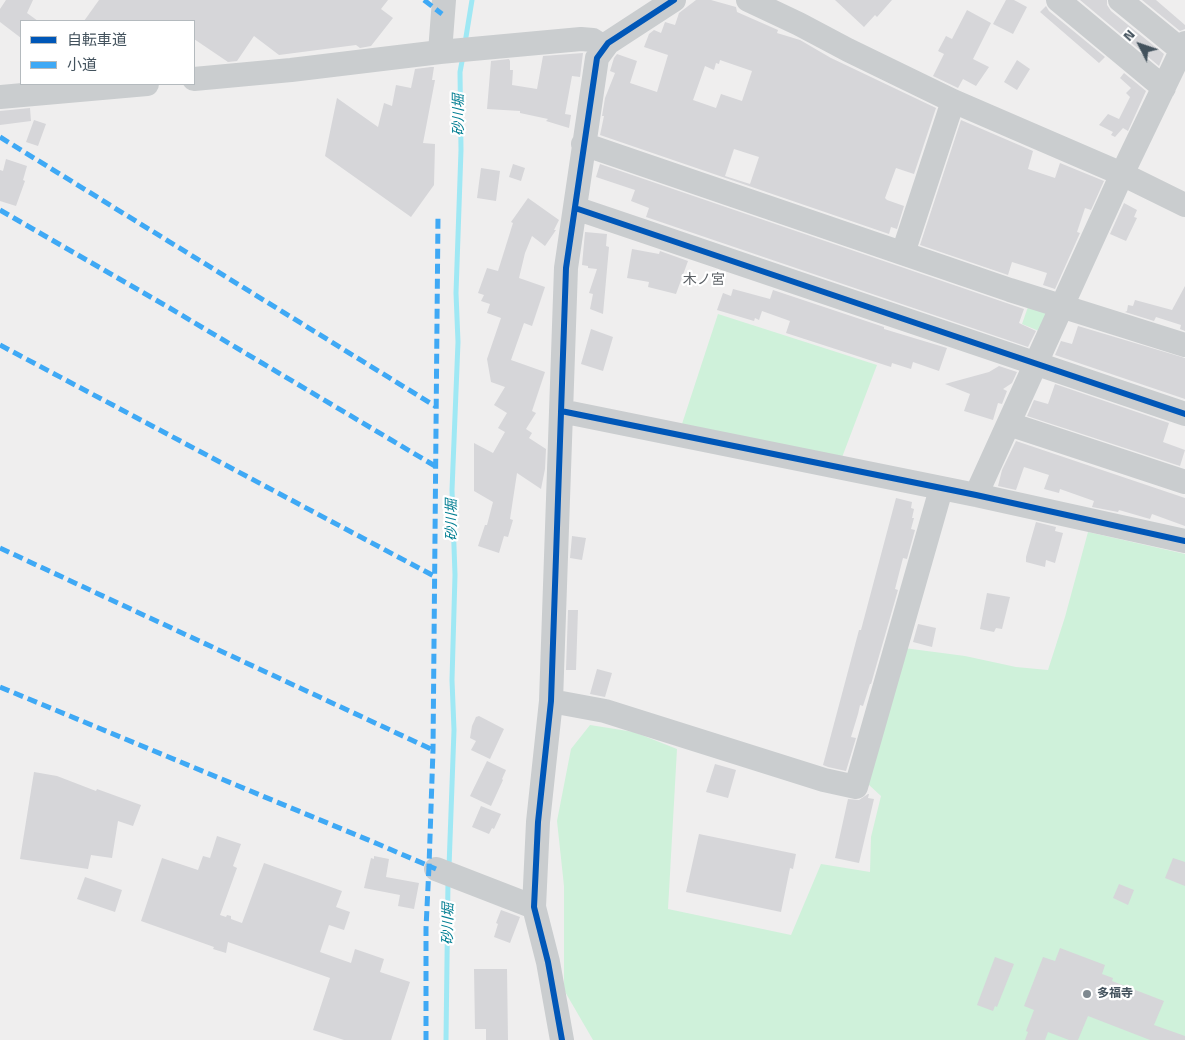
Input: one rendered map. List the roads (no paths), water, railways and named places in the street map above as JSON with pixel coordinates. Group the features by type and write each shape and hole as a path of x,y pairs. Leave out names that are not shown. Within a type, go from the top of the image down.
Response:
{"street":[{"path":"443,52 444,0"},
{"path":"562,1040 548,962 534,907 538,822 551,701 566,268 597,58 604,47 674,0"},
{"path":"748,0 953,101 1122,174 1185,204"},
{"path":"1058,0 1164,88"},
{"path":"976,495 1122,174 1184,49 1120,0"},
{"path":"195,79 581,39 593,40 604,47"},
{"path":"0,97 136,85"},
{"path":"903,253 953,101"},
{"path":"583,144 1063,307 1185,345"},
{"path":"574,208 1185,414"},
{"path":"561,411 976,495 1185,541"},
{"path":"1009,424 1185,482"},
{"path":"551,701 605,711 824,780 856,787 941,489"},
{"path":"436,869 534,907"}],"waterway":[{"name":"砂川堀","path":"465,43 472,0"},
{"name":"砂川堀","path":"449,867 454,730 452,680 455,575 452,490 458,342 456,293 461,150 460,72 463,56"},
{"name":"砂川堀","path":"446,1040 448,881"}],"place":[{"name":"多福寺","path":"1087,994"}],"district":[{"name":"木ノ宮","path":"704,281"}]}
